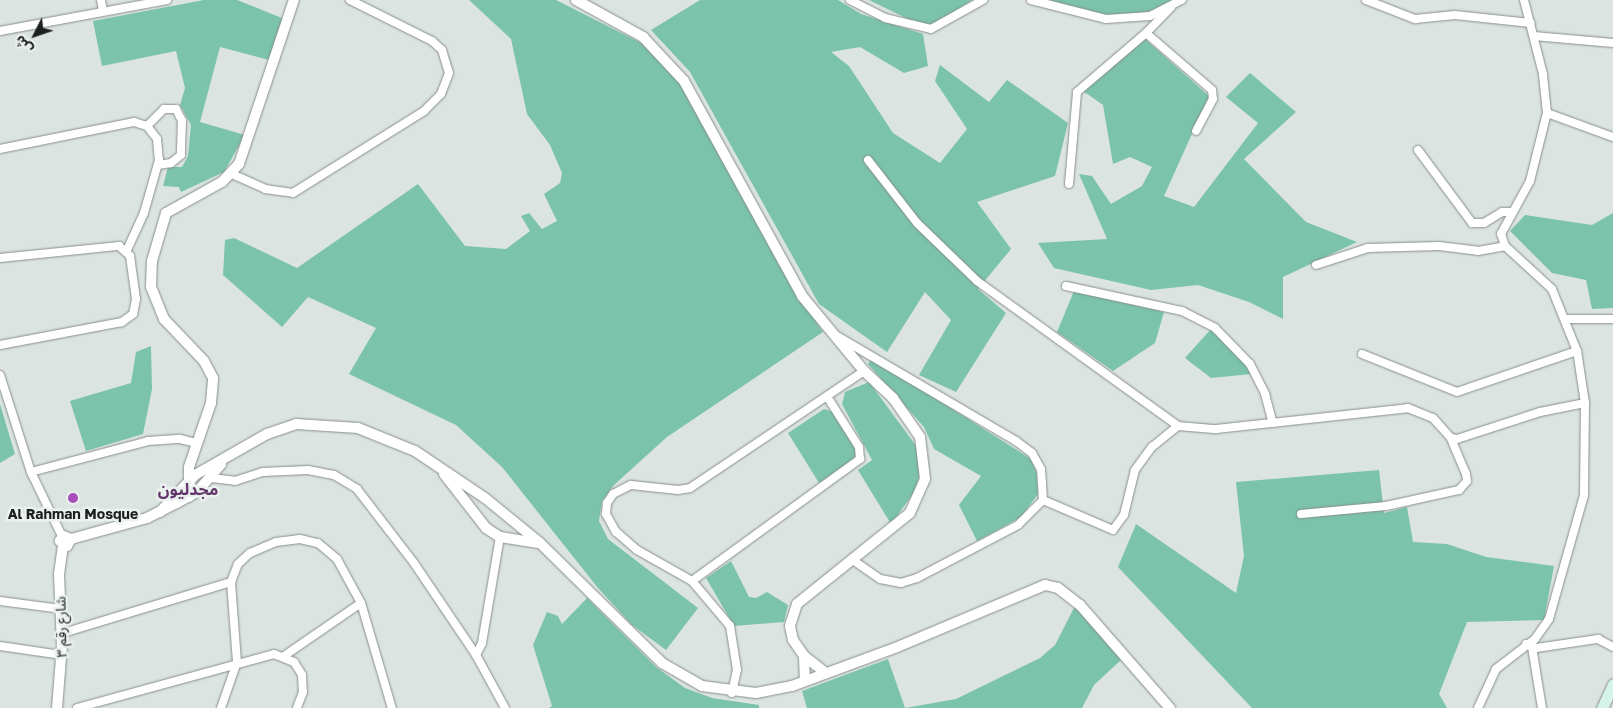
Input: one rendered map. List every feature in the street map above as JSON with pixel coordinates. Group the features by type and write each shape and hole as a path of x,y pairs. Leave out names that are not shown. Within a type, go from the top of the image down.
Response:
{"main road":[{"path":"1602,708 1613,684"}],"street":[{"path":"101,0 103,11"},
{"path":"0,31 167,0"},
{"path":"189,497 187,483 196,443 211,403 212,378 204,361 164,319 150,274 166,213 232,174 249,142 294,0"},
{"path":"232,174 265,189 292,193 424,111 441,94 449,74 442,50 432,41 350,0"},
{"path":"576,0 643,37 684,81 802,296 829,331 912,423 923,448 925,479 910,513 797,604 790,634 804,656 826,673"},
{"path":"850,0 885,18 931,29 983,0"},
{"path":"1031,0 1106,19 1144,17 1171,7 1182,0"},
{"path":"1366,0 1415,19 1455,15 1531,23"},
{"path":"1478,708 1496,669 1529,646 1549,619 1564,557 1582,509 1585,403 1577,352 1565,319 1546,282 1506,246 1502,229 1530,181 1547,113 1543,74 1524,0"},
{"path":"1069,184 1077,92 1146,33 1171,7"},
{"path":"1146,33 1212,90 1213,99 1196,131"},
{"path":"1534,36 1613,43"},
{"path":"147,126 164,109 176,109 182,121 181,155 171,163 158,164"},
{"path":"1547,113 1613,137"},
{"path":"0,149 134,122 147,126 160,147 158,164 137,233 126,250 136,299 130,318 0,345"},
{"path":"1418,150 1472,224 1484,223 1502,212 1512,212"},
{"path":"868,160 917,223 977,282 1178,426 1216,429 1408,408 1433,418 1451,438 1466,474 1467,481 1459,490 1386,506 1301,514"},
{"path":"0,258 113,245 126,250"},
{"path":"1316,265 1368,248 1439,246 1478,251 1506,246"},
{"path":"1066,286 1182,311 1215,328 1250,364 1265,394 1273,423"},
{"path":"1565,319 1613,319"},
{"path":"829,331 1032,453 1041,469 1043,500 1018,526 917,578 901,583 880,579 851,559"},
{"path":"1362,354 1457,392 1577,352"},
{"path":"732,693 737,670 730,626 692,582 637,550 616,532 606,514 613,494 631,485 678,490 690,488 828,398 864,371"},
{"path":"0,375 31,472 65,540 160,512 189,497 212,478 221,464"},
{"path":"692,582 860,459 855,440 828,398"},
{"path":"1451,438 1540,412 1585,403"},
{"path":"160,512 187,483 221,464 267,434 296,424 335,425 384,436 440,468 485,498 540,544 662,663 691,682 732,693 774,691 895,648 1045,585 1058,588 1080,605 1170,708"},
{"path":"1043,500 1113,530 1124,515 1135,470 1152,447 1178,426"},
{"path":"31,472 148,441 180,439 196,443"},
{"path":"440,468 473,514 500,537 540,544"},
{"path":"212,478 235,481 285,469 322,472 344,480 391,529 476,655 505,708"},
{"path":"473,514 485,498"},
{"path":"476,655 482,643 500,537"},
{"path":"221,708 237,662 231,582 238,564 250,553 276,542 308,539 337,560 361,603 392,708"},
{"name":"شارع رقم ٣","path":"57,708 63,633 59,574 65,540"},
{"path":"63,633 231,582"},
{"path":"0,601 62,609"},
{"path":"77,708 264,654 284,656 361,603"},
{"path":"1529,646 1598,638 1613,647"},
{"path":"0,646 62,655"},
{"path":"1529,646 1542,708"},
{"path":"284,656 302,675 303,692 297,708"},
{"path":"804,656 805,680"}],"green space":[{"path":"204,0 237,0 282,18 269,60 220,47 200,122 245,135 224,172 181,192 179,187 163,186 168,167 182,167 188,156 191,125 180,105 185,88 176,51 102,66 93,21"},
{"path":"469,0 556,0 651,48 687,93 801,300 823,332 667,437 614,485 602,501 599,521 608,539 698,608 666,650 632,625 598,588 502,467 456,425 349,374 376,328 308,297 282,327 223,275 225,240 234,238 297,268 418,184 465,246 506,249 530,231 521,216 529,213 542,229 557,221 544,194 560,183 562,173 550,145 527,114 511,39"},
{"path":"700,0 838,0 861,14 923,34 928,66 904,73 860,47 831,52 849,66 893,133 940,163 967,129 935,81 940,65 989,102 1007,80 1068,123 1055,176 977,202 1011,249 978,289 1006,313 956,392 919,375 951,320 925,292 887,352 819,304 690,72 651,30"},
{"path":"869,0 972,0 932,26 914,22"},
{"path":"1043,0 1175,0 1147,12 1115,16 1087,13"},
{"path":"1145,39 1209,96 1164,196 1194,207 1258,123 1226,97 1250,73 1296,112 1244,159 1306,222 1357,242 1283,277 1283,319 1249,302 1198,285 1151,290 1054,268 1038,243 1107,239 1079,174 1092,176 1111,204 1142,186 1152,167 1130,157 1113,164 1103,105 1083,91"},
{"path":"1613,213 1613,308 1592,309 1586,280 1552,273 1510,231 1525,215 1592,225"},
{"path":"1074,291 1164,312 1155,343 1113,371 1057,332"},
{"path":"1211,329 1236,351 1251,374 1211,378 1185,358"},
{"path":"151,346 152,389 143,434 86,451 70,401 131,383 136,352"},
{"path":"872,358 1031,459 1037,474 1038,494 1021,517 977,541 959,505 981,476 934,449 924,427 868,364"},
{"path":"869,382 917,447 920,472 916,490 891,524 858,470 872,460 842,404 845,392"},
{"path":"0,404 15,454 0,463"},
{"path":"824,409 836,413 857,452 854,460 819,483 788,433"},
{"path":"1379,470 1384,513 1407,507 1413,542 1447,544 1486,557 1554,566 1544,620 1467,622 1439,694 1447,708 1252,708 1118,567 1136,524 1236,593 1244,556 1236,482"},
{"path":"731,561 749,597 756,598 767,592 788,605 784,622 734,626 706,578"},
{"path":"587,598 656,667 685,688 712,698 759,705 759,708 549,708 552,706 533,645 547,612 558,616 562,624"},
{"path":"1075,606 1121,660 1094,685 1082,708 905,708 956,699 1040,658 1055,645"},
{"path":"888,659 905,708 807,708 802,691"}],"place":[{"name":"Al Rahman Mosque","path":"73,498"}],"district":[{"name":"مجدليون","path":"188,489"}]}
